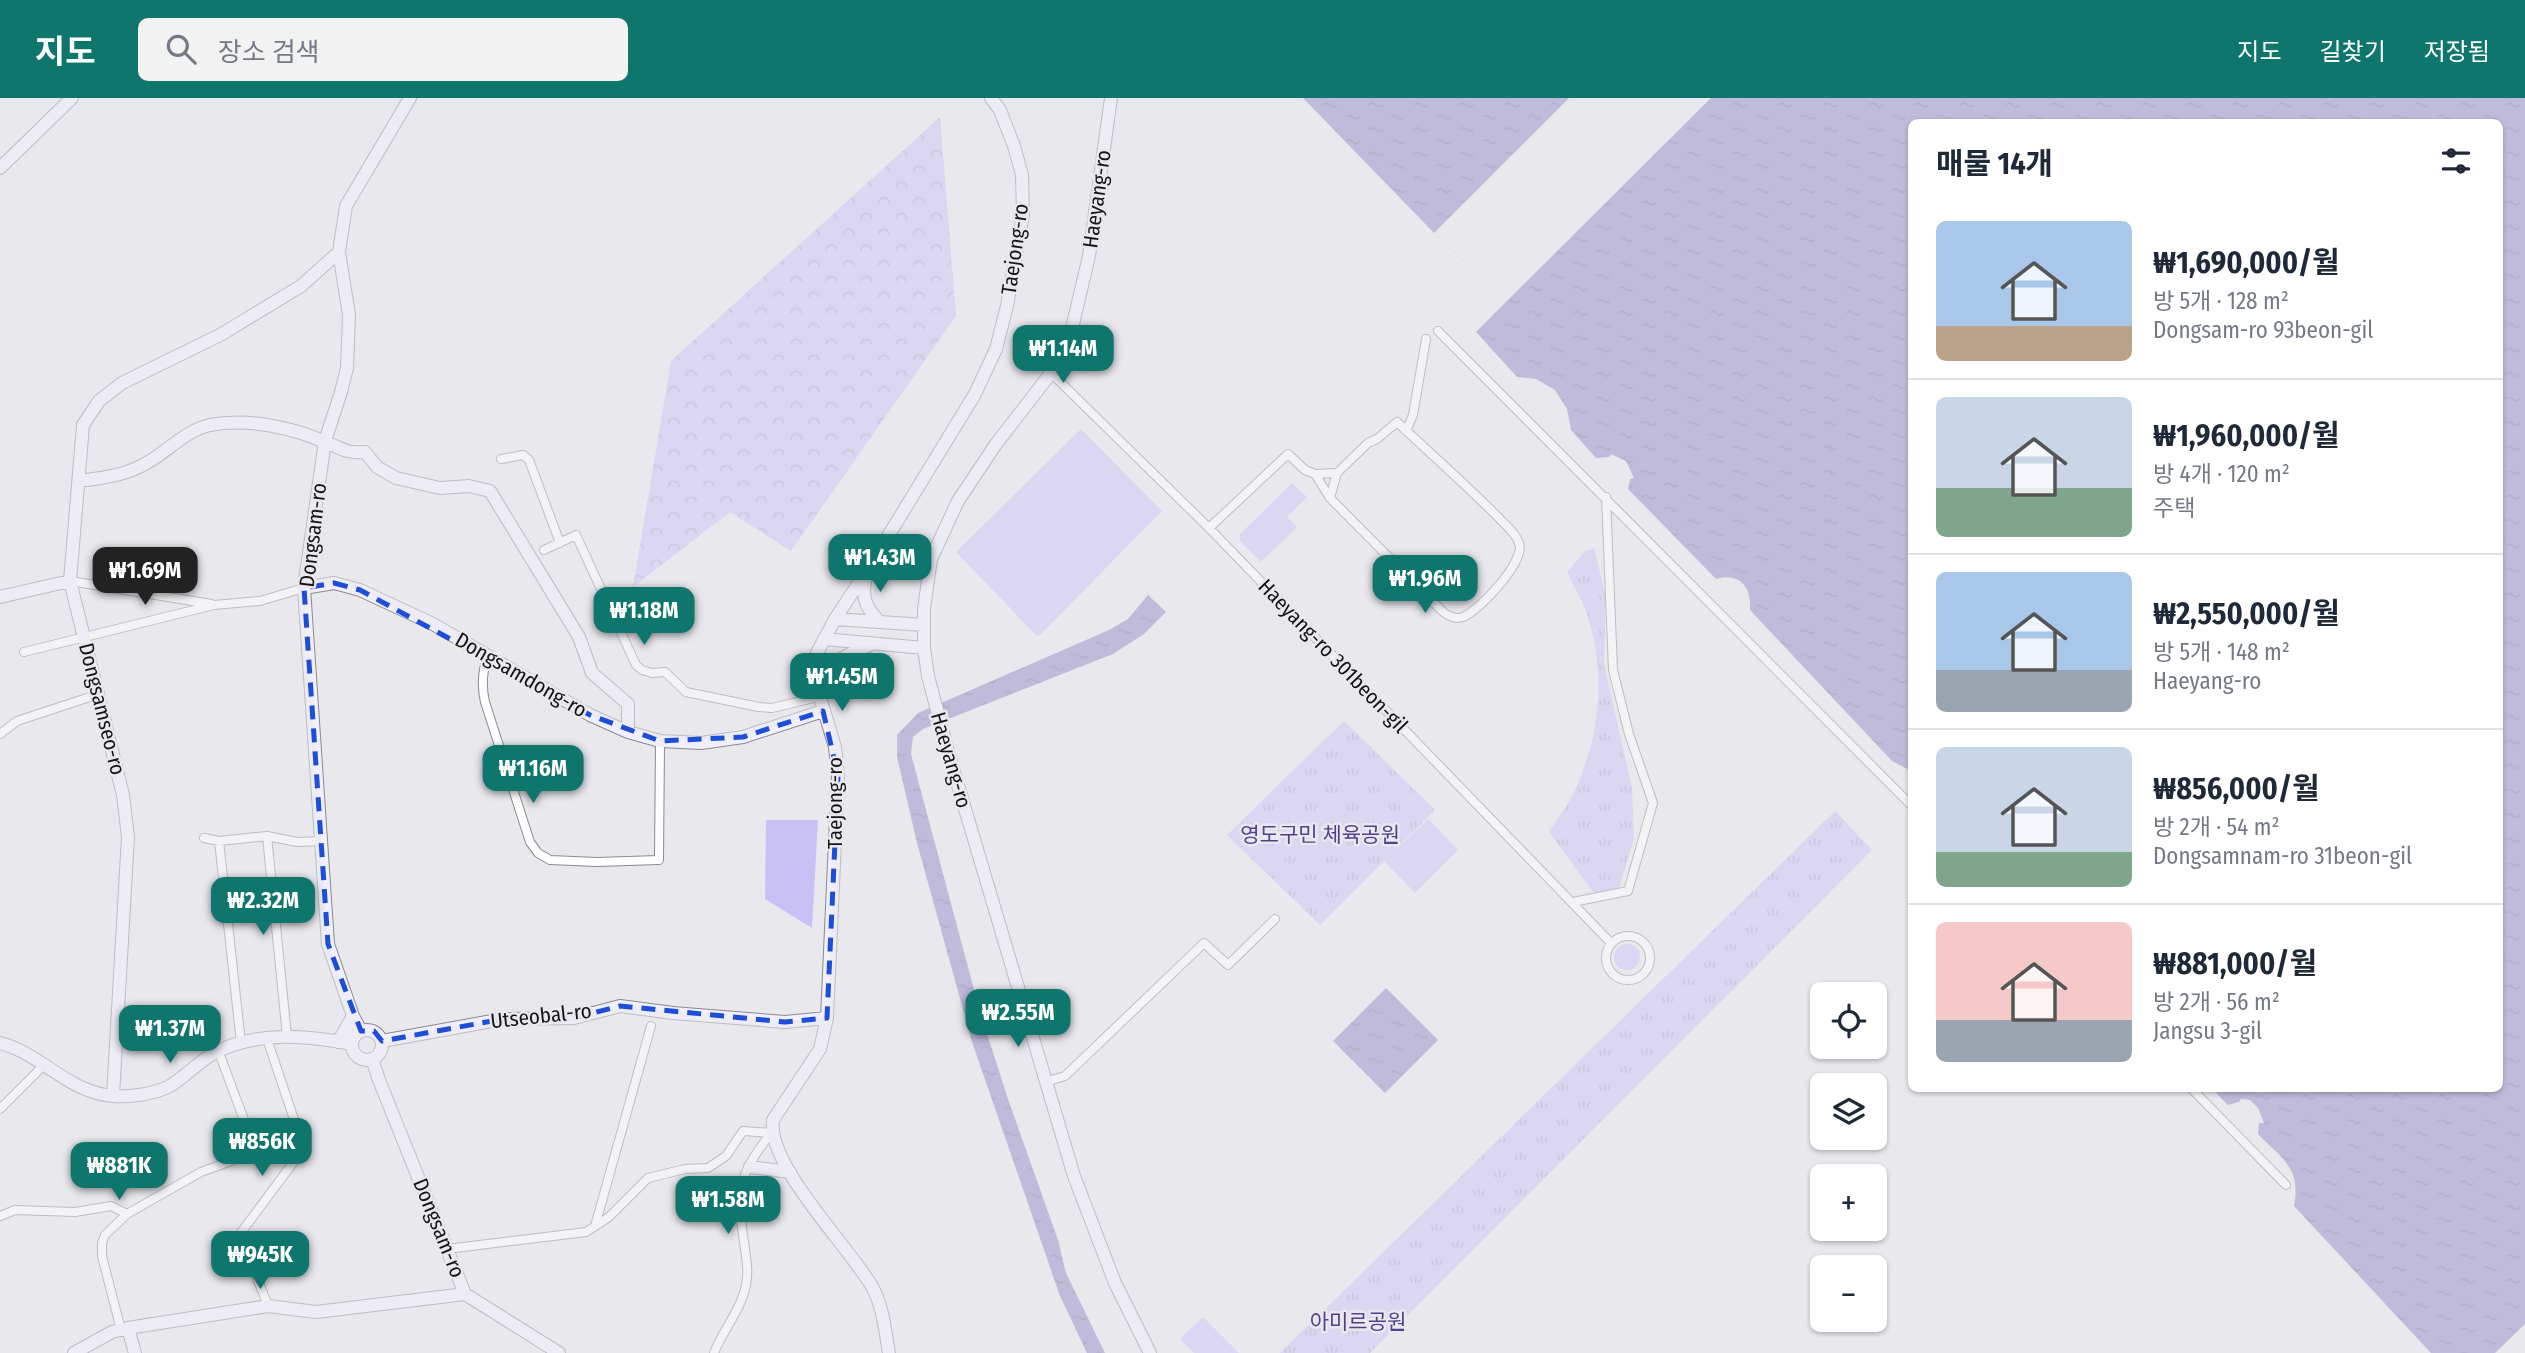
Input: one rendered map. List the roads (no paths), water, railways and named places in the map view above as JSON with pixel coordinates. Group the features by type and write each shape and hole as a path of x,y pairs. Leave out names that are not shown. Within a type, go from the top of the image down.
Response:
{"main road":[{"path":"0,168 72,98"},
{"path":"397,120 400,98"},
{"name":"Dongsam-ro","path":"361,1031 353,1016 328,944 304,588 325,442 341,392 348,356 349,316 339,253 346,206 410,98"},
{"name":"Taejong-ro","path":"771,1133 773,1120 820,1049 827,1018 838,775 835,747 814,677 817,653 835,619 955,427 996,349 1018,254 1023,215 1022,175 1000,110 991,98"},
{"name":"Haeyang-ro","path":"1111,98 1089,256 1069,341 1051,373 996,444 958,501 931,559 924,608 924,648 928,676 947,748 1074,1175 1115,1283 1150,1353"},
{"name":"Dongsamseo-ro","path":"113,1096 128,837 126,809 70,581 83,425 99,401 122,383 222,334 301,286 339,253"},
{"path":"79,481 127,472 143,466 180,439 209,425 265,423 325,442 346,453 365,452 377,467 396,478 440,488 469,486 490,491 579,637 592,673 628,704 628,732"},
{"path":"868,569 863,599 880,622"},
{"path":"0,597 70,581"},
{"name":"Dongsamdong-ro","path":"304,588 334,583 360,590 433,624 590,715 628,732 660,741 701,743 743,737 824,711"},
{"path":"835,619 924,625"},
{"path":"824,639 924,648"},
{"path":"817,694 823,674 834,662 874,643"},
{"name":"Utseobal-ro","path":"382,1041 491,1020 573,1018 620,1006 785,1022 827,1018"},
{"path":"338,1042 353,1016"},
{"path":"361,1031 374,1031 382,1041 379,1054 372,1059 360,1058 354,1052 352,1044 354,1036 361,1031"},
{"path":"0,1043 18,1050 76,1086 113,1096 136,1096 167,1087 218,1051 265,1036 352,1044"},
{"name":"Dongsam-ro","path":"372,1059 465,1294 559,1353"},
{"path":"771,1133 805,1198 873,1287 889,1353"},
{"path":"750,1167 790,1172"},
{"path":"74,1353 125,1329 268,1306 316,1312 465,1294"},
{"path":"125,1329 135,1353"}],"street":[{"path":"1438,331 1908,802"},
{"path":"1406,431 1413,415 1426,339"},
{"name":"Haeyang-ro 301beon-gil","path":"1051,373 1209,528 1611,943"},
{"path":"1315,474 1329,498 1447,615 1454,618 1462,617 1471,611 1510,573 1521,550 1519,541 1489,509 1397,422 1368,443 1337,473 1329,498"},
{"path":"1209,528 1289,454 1305,470 1315,474 1337,473"},
{"path":"501,459 523,455 529,460 560,543"},
{"path":"1573,902 1628,891 1653,803 1629,734 1613,670 1606,497"},
{"path":"544,550 576,536 636,665 642,670 652,673 665,672 686,692 759,707 772,708 817,694"},
{"path":"70,581 214,605"},
{"path":"24,652 214,605 260,601 304,588"},
{"path":"488,656 482,673 482,689 489,714 530,842 538,853 550,860 659,860 660,741"},
{"path":"0,734 17,721 99,694"},
{"path":"267,836 287,1036"},
{"path":"204,838 219,841 267,836 297,842 322,841"},
{"path":"219,841 241,1043"},
{"path":"1045,1082 1065,1076 1204,943 1228,965 1275,919"},
{"path":"1630,936 1643,942 1648,947 1650,961 1643,974 1630,980 1615,977 1606,964 1607,949 1611,943 1630,936"},
{"path":"595,1226 651,1026"},
{"path":"265,1036 302,1143 301,1152 240,1234 268,1306"},
{"path":"125,1329 102,1256 104,1236 127,1214 201,1171 256,1152 218,1051"},
{"path":"0,1110 43,1066"},
{"path":"2195,1092 2286,1185"},
{"path":"447,1249 586,1232 609,1217 648,1178 685,1169 708,1168 726,1156 743,1131 771,1133 742,1182 739,1196 748,1267 746,1285 737,1310 714,1353"},
{"path":"0,1216 15,1210 75,1212 111,1206 127,1214"}],"water":[{"path":"1303,98 2525,98 2525,1324 2495,1353 2431,1353 2294,1206 2295,1182 2292,1173 2282,1158 2258,1134 2259,1123 2264,1123 2258,1108 2250,1100 2241,1099 2228,1105 2215,1092 2503,1092 2503,119 1908,119 1908,769 1892,761 1750,610 1749,595 1743,584 1732,578 1716,579 1628,489 1630,479 1634,478 1626,461 1611,454 1609,457 1596,458 1571,430 1567,409 1555,390 1536,379 1517,377 1476,332 1506,302 1434,233"},
{"path":"1148,595 1166,612 1144,634 1113,654 923,729 913,737 911,754 980,1012 1008,1099 1058,1240 1066,1273 1105,1353 1087,1353 1060,1296 972,1042 917,843 897,757 897,735 918,713 1109,630 1128,619"},
{"path":"1386,988 1438,1040 1385,1093 1333,1041"}],"park label":[{"name":"영도구민 체육공원","path":"1320,835"},
{"name":"아미르공원","path":"1358,1322"}]}
